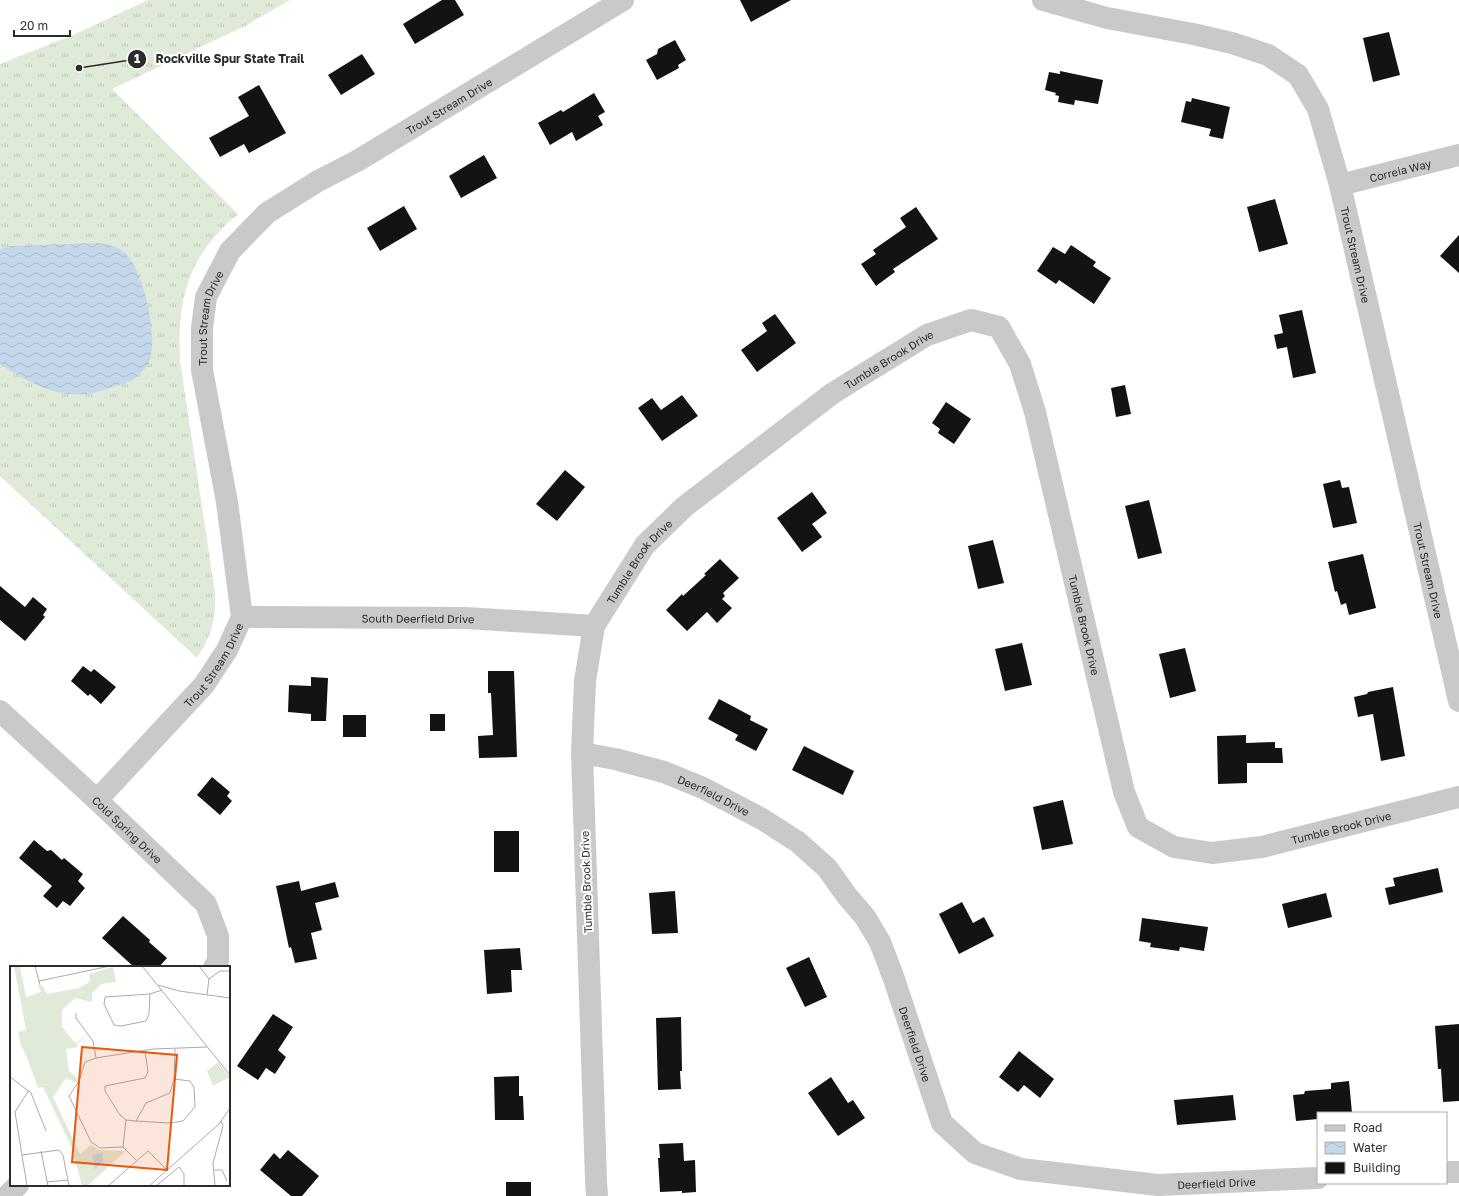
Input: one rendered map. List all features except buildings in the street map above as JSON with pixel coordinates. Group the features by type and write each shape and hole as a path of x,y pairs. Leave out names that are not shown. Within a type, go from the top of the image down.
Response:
{"street":[{"name":"Trout Stream Drive","path":"97,800 204,685 227,650 242,617 227,502 202,370 202,328 206,297 230,251 267,213 318,181 357,161 623,0"},
{"name":"Trout Stream Drive","path":"1043,0 1107,18 1232,43 1268,55 1298,75 1318,109 1340,185 1459,701"},
{"name":"Correia Way","path":"1340,185 1459,155"},
{"name":"Tumble Brook Drive","path":"597,1196 582,753 585,681 594,626 645,545 684,507 833,393 927,335 971,320 999,327 1020,364 1035,412 1124,792 1138,827 1174,847 1212,853 1262,847 1459,797"},
{"name":"South Deerfield Drive","path":"242,617 466,618 594,626"},
{"name":"Cold Spring Drive","path":"0,712 97,800 206,904 218,936 218,962 215,966"},
{"name":"Deerfield Drive","path":"582,753 615,759 664,772 703,788 762,818 798,842 827,868 847,896 865,917 880,942 894,979 942,1123 975,1153 1021,1169 1158,1191 1317,1178"},
{"path":"1447,1172 1459,1172"},
{"path":"7,1196 17,1186"}],"green space":[{"path":"148,0 290,0 245,26 112,89 238,214 207,246 197,262 189,280 181,317 180,361 215,592 214,619 210,634 197,658 0,476 0,64 73,35"}],"water":[{"path":"97,243 114,246 121,249 133,264 139,277 148,308 152,340 151,354 145,369 131,381 93,393 81,395 56,392 44,388 21,377 0,364 0,249 10,246"}],"place":[{"name":"Rockville Spur State Trail","path":"79,68"}]}
